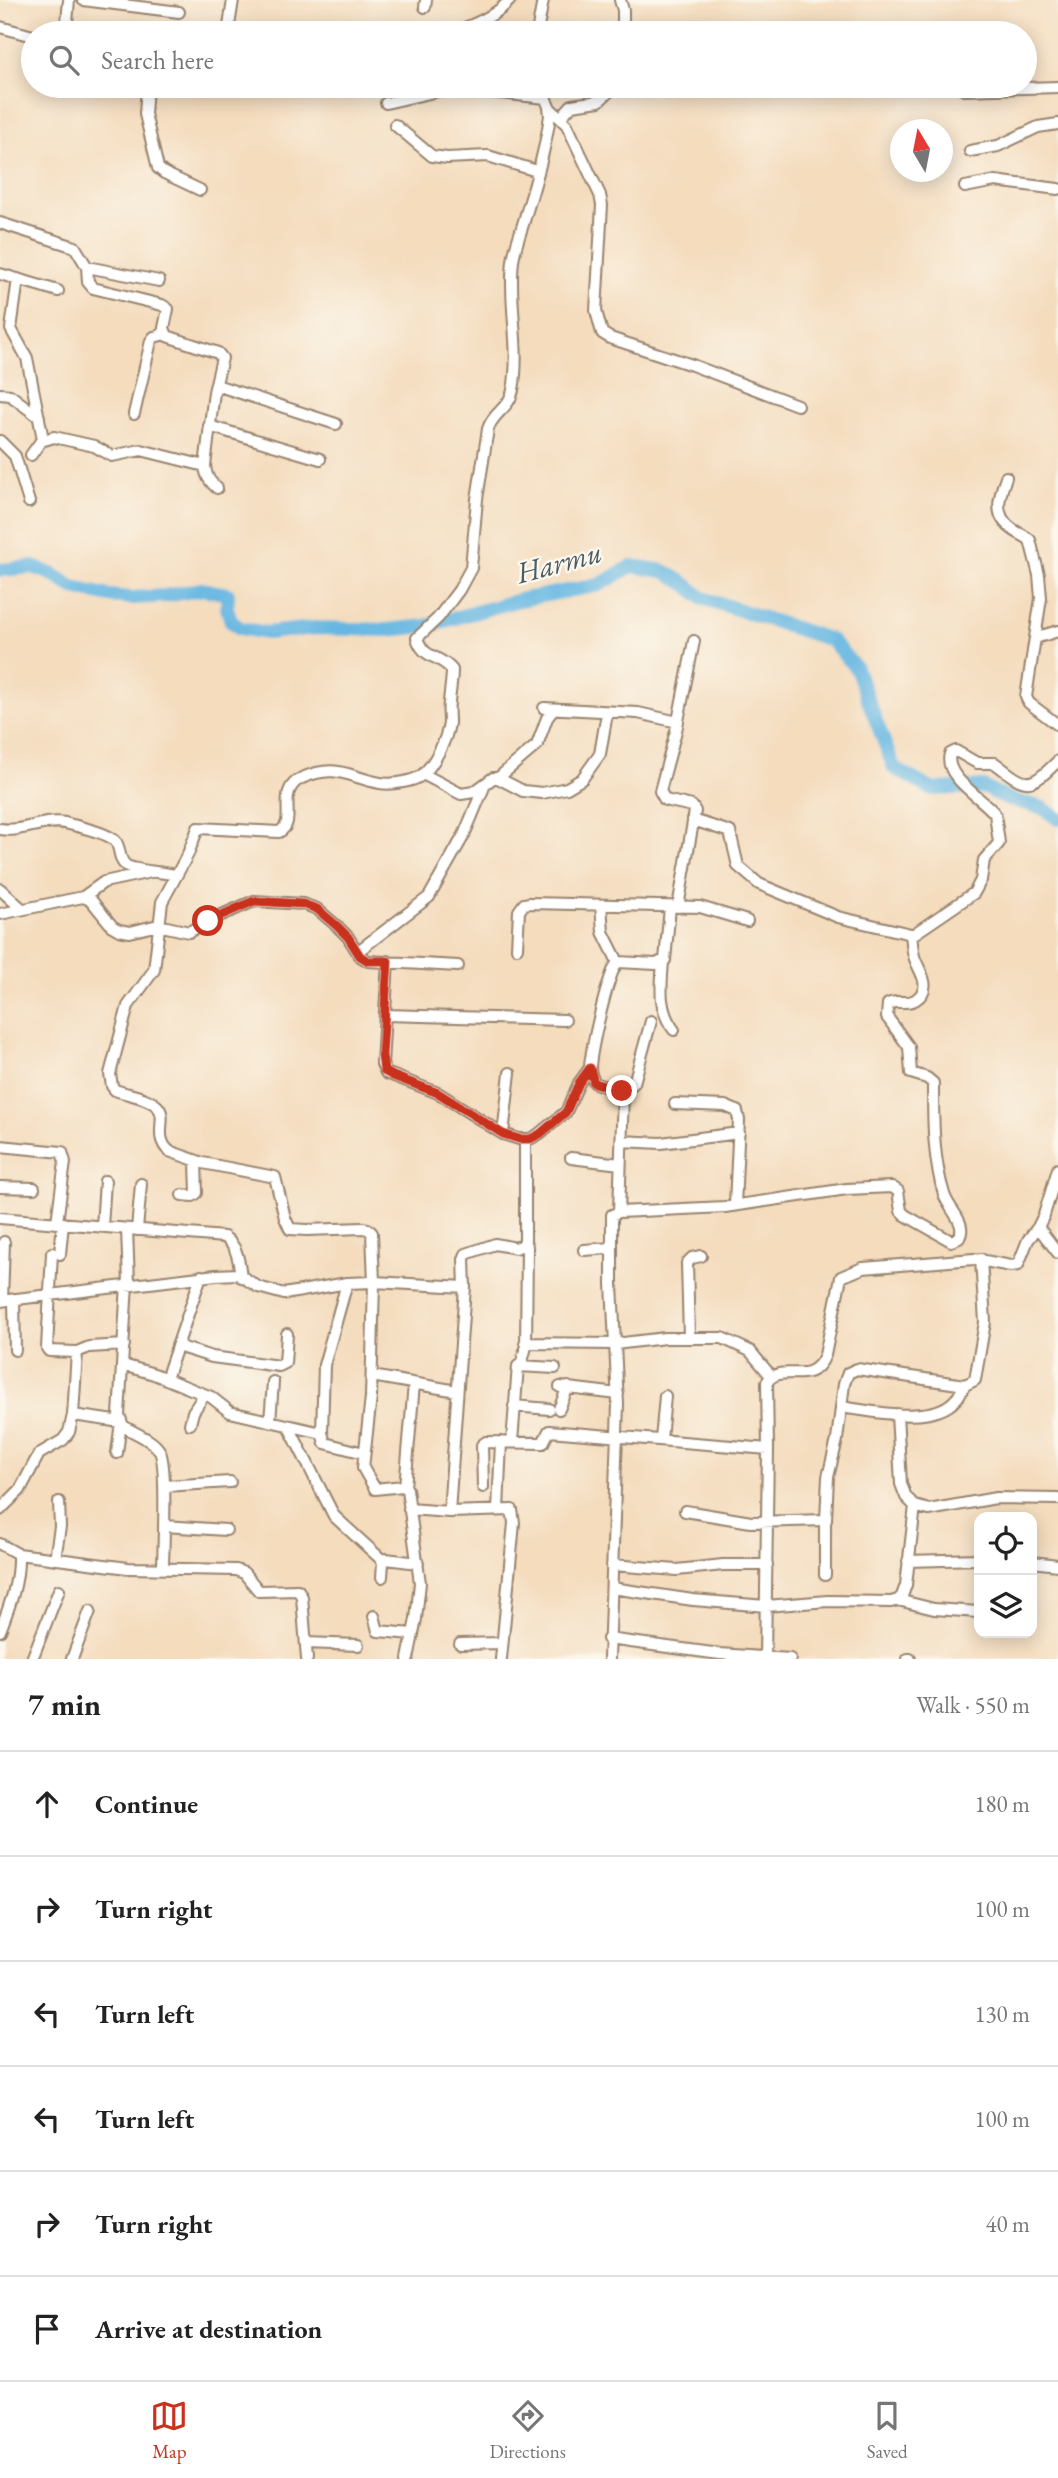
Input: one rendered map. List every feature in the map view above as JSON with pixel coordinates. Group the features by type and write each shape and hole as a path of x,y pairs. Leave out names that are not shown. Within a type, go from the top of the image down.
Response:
{"street":[{"path":"66,21 69,0"},
{"path":"83,0 179,12"},
{"path":"230,21 233,0"},
{"path":"481,21 510,0"},
{"path":"539,21 543,0"},
{"path":"620,0 624,21"},
{"path":"0,27 21,33"},
{"path":"1037,88 1058,88"},
{"path":"146,98 145,114 158,167 164,173 200,190"},
{"path":"386,103 408,98"},
{"path":"520,98 548,102"},
{"path":"546,98 567,125 600,195 602,205 596,311 597,323 602,333 797,405"},
{"path":"561,117 572,105 599,101 602,98"},
{"path":"405,1487 377,1489 363,1468 372,1376 374,1282 373,1242 369,1229 291,1229 285,1218 275,1177 177,1156 166,1149 160,1135 161,1114 156,1106 117,1091 111,1084 110,1074 128,1006 154,970 162,902 188,854 198,828 272,833 284,830 287,824 288,792 300,779 336,771 385,783 411,779 424,774 434,758 447,729 452,672 447,664 424,652 417,638 438,618 471,569 477,499 488,429 493,417 508,405 514,389 516,339 511,294 514,258 549,124 548,102"},
{"path":"970,151 998,146 1038,127 1058,124"},
{"path":"395,125 432,156 488,156 537,171"},
{"path":"965,187 995,181 1058,189"},
{"path":"0,223 71,244 78,250 87,267 88,282 93,288 166,307 168,314 165,334"},
{"path":"87,267 159,281"},
{"path":"0,274 58,291"},
{"path":"18,279 11,329 27,358 43,439"},
{"path":"134,414 154,337 165,334 218,353 222,358 209,426 205,466 210,483 218,488"},
{"path":"216,385 336,424"},
{"path":"0,394 10,396 39,417"},
{"path":"209,426 320,459"},
{"path":"31,455 43,439 54,437 94,446 112,456 141,450 205,466"},
{"path":"0,441 15,456 29,502"},
{"path":"1006,477 998,503 1000,516 1012,529 1030,540 1041,583 1041,598 1026,687 1027,699 1058,725"},
{"path":"1035,638 1058,631"},
{"path":"674,1030 667,1021 663,1008 663,962 667,955 674,907 695,811 692,806 665,800 660,791 678,722 694,641"},
{"path":"424,774 457,793 474,792 518,763 537,744 549,708 638,713 678,722"},
{"path":"498,778 515,788 542,793 567,788 580,781 600,754 607,713"},
{"path":"911,936 970,897 979,887 986,856 998,846 995,814 962,783 949,763 948,755 952,751 977,763 995,763 1007,773 1028,782 1036,781 1058,761"},
{"path":"356,951 429,897 464,835 485,785"},
{"path":"609,1659 618,1394 611,1217 618,1212 735,1205 847,1189 892,1187 898,1191 901,1211 905,1215 925,1224 948,1240 959,1238 963,1232 962,1226 947,1204 937,1161 933,1083 911,1073 909,1047 887,1017 888,1004 893,1001 912,1001 924,986 922,971 914,958 911,936 904,931 838,917 759,884 738,866 730,832 693,820"},
{"path":"0,829 8,831 54,822 64,823 109,836 116,842 122,860 129,867 176,875"},
{"path":"0,914 83,897 104,882 157,870"},
{"path":"0,889 22,909"},
{"path":"83,897 91,900 102,916 119,930 130,932 158,925 186,933 254,901 297,903 317,909 348,937 356,951 368,961 458,966"},
{"path":"517,948 519,911 523,904 707,909 747,921"},
{"path":"601,905 603,932 618,962"},
{"path":"388,961 382,1064 386,1073 438,1093 503,1134 525,1139 540,1134 566,1112 579,1083 590,1068 603,1005 618,962"},
{"path":"618,962 663,962"},
{"path":"386,1015 565,1020"},
{"path":"590,1068 594,1083 622,1091 634,1083 651,1021"},
{"path":"503,1134 510,1073"},
{"path":"618,1212 622,1091"},
{"path":"675,1104 734,1108 738,1115 735,1205"},
{"path":"621,1141 661,1143 738,1133"},
{"path":"449,1512 465,1287 464,1259 466,1254 490,1245 516,1248 524,1243 525,1139"},
{"path":"0,1146 62,1153 65,1161 60,1223 49,1296 47,1348 49,1351 77,1352 89,1347 124,1345"},
{"path":"571,1158 620,1164"},
{"path":"182,1195 193,1196 197,1193 196,1161"},
{"path":"771,1376 803,1374 821,1366 842,1275 863,1268 981,1259 1006,1266 1018,1265 1028,1240 1038,1227 1058,1169"},
{"path":"102,1227 105,1181"},
{"path":"117,1453 132,1230 141,1184"},
{"path":"0,1187 34,1188"},
{"path":"0,1218 224,1237 237,1252 241,1277"},
{"path":"1038,1227 1058,1253"},
{"path":"4,1242 1,1301 128,1284 235,1274 258,1287 285,1294 347,1283 465,1287"},
{"path":"521,1365 525,1343 527,1246"},
{"path":"584,1250 611,1248"},
{"path":"689,1337 687,1263 692,1258 701,1256"},
{"path":"825,1575 828,1477 837,1440 846,1377 857,1369 971,1384 975,1380 983,1338 985,1309 981,1259"},
{"path":"166,1379 201,1276"},
{"path":"347,1283 324,1365 322,1433 325,1443 364,1453"},
{"path":"14,1300 15,1350"},
{"path":"177,1346 212,1357 279,1366 285,1363 287,1334"},
{"path":"525,1343 615,1344 689,1337 722,1338 750,1351 771,1376"},
{"path":"0,1510 20,1490 39,1454 65,1437 73,1415 77,1352"},
{"path":"123,1365 214,1399 230,1412 322,1433"},
{"path":"498,1510 514,1406 517,1366 555,1368"},
{"path":"372,1376 457,1391"},
{"path":"765,1658 768,1449 766,1385 771,1376"},
{"path":"270,1422 273,1382"},
{"path":"408,1659 419,1598 418,1563 405,1487 414,1384"},
{"path":"841,1407 897,1414 928,1414 956,1401 965,1385"},
{"path":"514,1406 554,1409 564,1387 618,1394"},
{"path":"190,1424 193,1412 204,1395"},
{"path":"662,1440 665,1396"},
{"path":"897,1414 901,1485 906,1497 915,1506 929,1510 996,1498 1058,1499"},
{"path":"73,1415 121,1422 160,1450 164,1486 163,1569"},
{"path":"289,1427 334,1516 383,1561"},
{"path":"483,1486 482,1445 486,1442 543,1443 549,1431 768,1449"},
{"path":"164,1486 230,1482"},
{"path":"55,1559 60,1527 59,1502"},
{"path":"898,1600 906,1585 915,1506"},
{"path":"409,1509 449,1512 512,1510 514,1523 500,1659"},
{"path":"685,1511 742,1521 825,1520"},
{"path":"164,1526 226,1530"},
{"path":"0,1544 18,1554 128,1568 236,1570 244,1573 259,1591 298,1590 302,1597 307,1659"},
{"path":"0,1631 16,1583 18,1554"},
{"path":"383,1561 394,1559 418,1563"},
{"path":"908,1561 974,1559"},
{"path":"382,1577 383,1561"},
{"path":"1037,1562 1058,1564"},
{"path":"612,1564 677,1570 723,1565 767,1565"},
{"path":"611,1588 693,1600 766,1606 803,1602 898,1600 934,1609 974,1612"},
{"path":"32,1659 59,1590"},
{"path":"72,1659 90,1611"},
{"path":"374,1616 378,1631 413,1634"},
{"path":"608,1639 720,1654 790,1659"},
{"path":"306,1643 358,1645"},
{"path":"460,1644 502,1643"}],"waterway":[{"name":"Harmu","path":"0,570 33,567 52,574 74,588 110,596 165,596 202,589 228,594 227,608 231,621 240,628 266,633 315,628 387,630 426,626 519,600 599,585 632,566 664,571 703,598 831,640 856,668 894,768 931,789 983,787 1008,799 1043,808 1058,819"}],"route":[{"path":"208,921 254,901 297,903 317,909 348,937 360,956 368,961 388,961 382,1055 384,1071 438,1093 509,1138 530,1139 555,1122 566,1112 579,1083 590,1068 594,1083 622,1091"}]}
